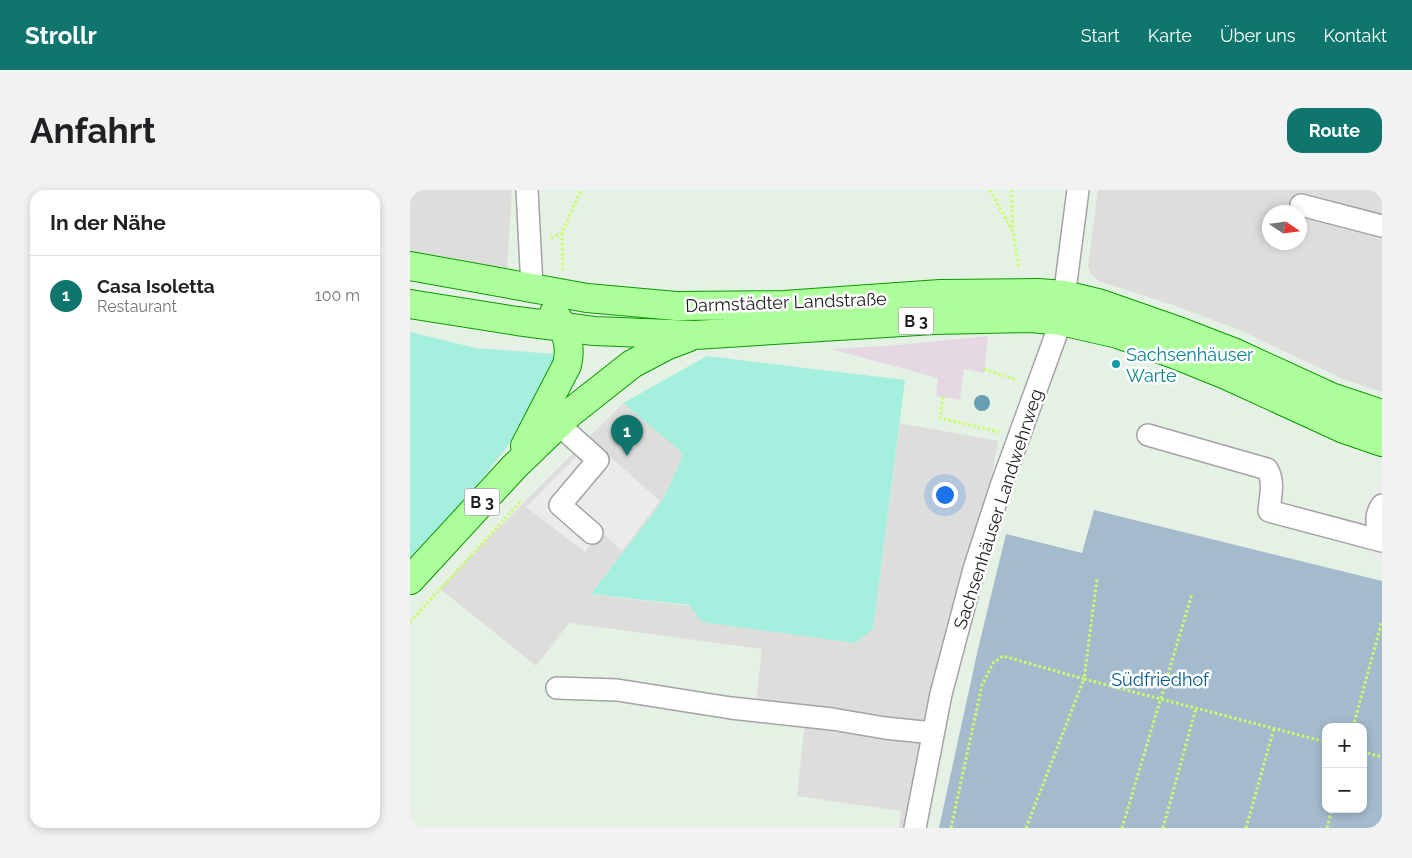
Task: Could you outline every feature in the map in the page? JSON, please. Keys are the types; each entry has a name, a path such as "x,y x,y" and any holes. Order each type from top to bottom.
{"main road":[{"name":"Darmstädter Landstraße","path":"410,266 587,298 676,306 784,304 940,294 1038,292 1065,295 1098,303 1181,332 1233,352 1331,397 1382,414"},
{"name":"B 3","path":"410,288 426,283 467,277"},
{"name":"B 3","path":"410,580 514,467 567,365 570,354 569,344 563,327 532,287"},
{"name":"Darmstädter Landstraße","path":"410,304 594,331 695,335 934,320 1031,318 1061,321 1118,334 1174,354 1226,374 1344,429 1382,442"},
{"name":"Darmstädter Landstraße","path":"514,467 570,413 632,364 666,346 695,335"}],"street":[{"path":"527,190 532,287"},
{"name":"Sachsenhäuser Landwehrweg","path":"915,828 941,694 974,569 1019,436 1061,321 1078,190"},
{"path":"1307,207 1382,226"},
{"path":"558,424 598,460 560,505 592,533"},
{"path":"1148,435 1267,469 1271,475 1272,485 1269,511 1382,540"},
{"path":"1382,505 1378,510 1376,522 1382,540"},
{"path":"557,688 616,690 731,708 934,733"}],"path":[{"path":"560,293 563,268 562,233 582,190"},
{"path":"990,190 1013,232"},
{"path":"1012,190 1013,232 1020,277"},
{"path":"530,248 562,233"},
{"path":"984,369 1037,386"},
{"path":"943,398 940,418 1019,436"},
{"path":"410,622 522,500"},
{"path":"1026,828 1084,679 1097,579"},
{"path":"1122,828 1192,594"},
{"path":"1354,723 1382,620"},
{"path":"1376,641 1382,642"},
{"path":"951,828 982,685 993,663 1003,656 1322,741"},
{"path":"1164,828 1196,708"},
{"path":"1246,828 1274,728"},
{"path":"1367,753 1382,757"},
{"path":"1327,828 1331,813"}],"shaded area":[{"path":"410,190 512,190 507,269 410,254"},
{"path":"1098,190 1382,190 1382,392 1343,379 1239,330 1176,306 1099,281 1091,274 1088,266"},
{"path":"410,332 476,348 556,354 558,373 507,447 410,566"},
{"path":"988,336 984,373 964,369 960,400 936,396 938,378 831,349 898,345"},
{"path":"707,356 905,380 873,629 855,643 702,622 689,605 591,594 661,503 679,466 683,453 623,403"},
{"path":"623,403 684,453 661,503 591,594 873,629 900,423 998,441 984,520 998,524 951,695 925,828 899,828 901,811 797,796 806,712 756,703 762,649 569,623 536,666 439,588"},
{"path":"592,441 660,501 622,551 600,531 585,552 526,507"},
{"path":"1382,484 1382,559 1378,558 1368,549 1362,526 1368,502"}],"green space":[{"name":"Südfriedhof","path":"1094,510 1382,581 1382,828 939,828 978,649 1006,534 1082,553"}],"place":[{"name":"Sachsenhäuser Warte","path":"1116,364"},
{"name":"Casa Isoletta","path":"627,456"}]}
